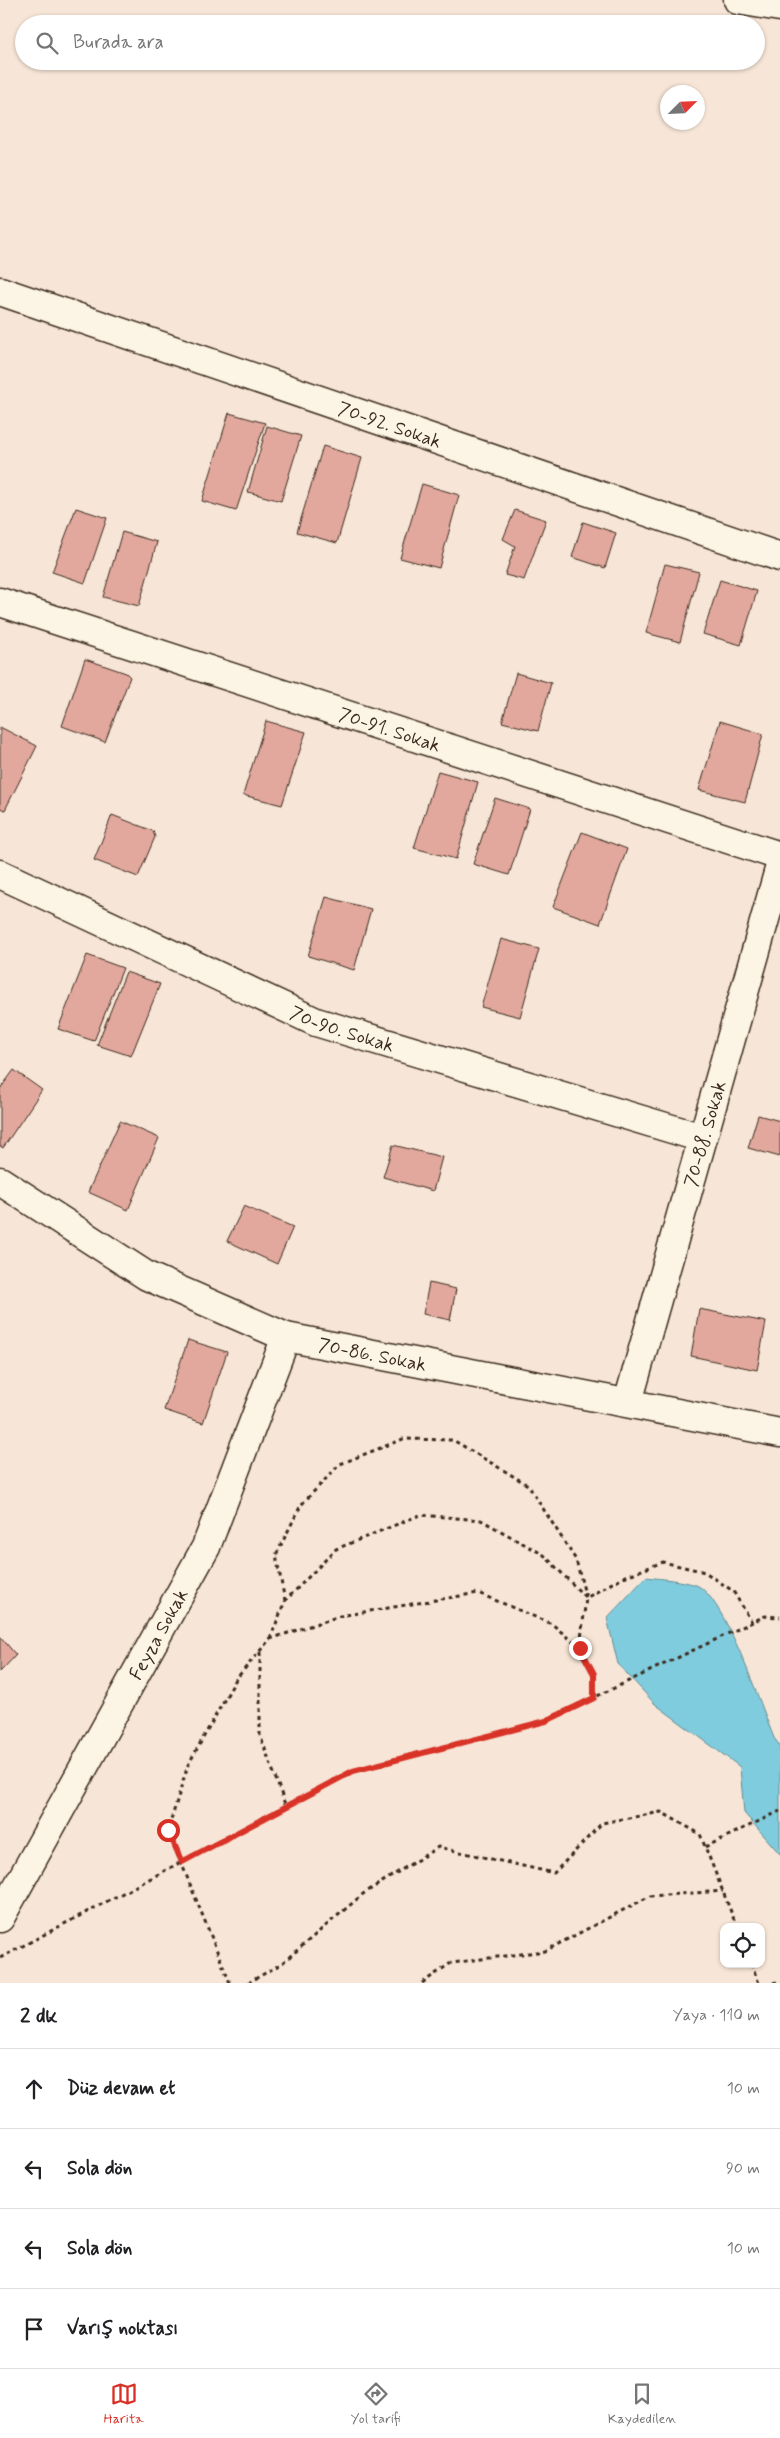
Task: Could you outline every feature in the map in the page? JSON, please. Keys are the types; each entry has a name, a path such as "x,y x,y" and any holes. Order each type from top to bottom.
{"street":[{"path":"738,0 780,7"},
{"name":"70-92. Sokak","path":"0,291 780,557"},
{"name":"70-91. Sokak","path":"0,602 780,856"},
{"name":"70-88. Sokak","path":"628,1402 780,866"},
{"name":"70-90. Sokak","path":"0,874 316,1022 702,1138"},
{"name":"70-86. Sokak","path":"0,1181 148,1276 286,1337 780,1433"},
{"name":"Feyza Sokak","path":"0,1918 206,1547 286,1337"}],"path":[{"path":"285,1600 276,1555 300,1505 340,1464 404,1439 453,1440 528,1485 576,1560 586,1598 580,1648"},
{"path":"230,1983 168,1830 188,1765 236,1679 270,1639 285,1600 336,1549 420,1515 481,1520 544,1555 586,1598"},
{"path":"586,1598 621,1578 663,1562 705,1572 733,1591 752,1622"},
{"path":"270,1639 340,1616 478,1592 552,1624 580,1648 594,1674 594,1698"},
{"path":"0,1958 353,1771 546,1721 765,1616 780,1617"},
{"path":"260,1651 260,1735 286,1807"},
{"path":"705,1847 780,1811"},
{"path":"248,1983 281,1964 363,1894 438,1846 554,1873 602,1823 661,1812 700,1834 735,1923"},
{"path":"422,1983 451,1963 545,1951 650,1896 723,1891"},
{"path":"753,1968 759,1983"},
{"path":"772,1983 780,1981"}],"water":[{"path":"646,1577 696,1585 707,1593 730,1630 774,1738 780,1746 780,1854 744,1813 740,1767 655,1704 618,1664 607,1618"}],"building":[{"path":"229,413 265,423 236,511 202,501"},
{"path":"267,426 301,436 281,501 248,492"},
{"path":"323,446 362,458 337,543 297,532"},
{"path":"422,484 459,495 439,568 400,558"},
{"path":"76,508 107,518 85,583 52,572"},
{"path":"515,510 546,520 524,580 505,575 515,546 503,539"},
{"path":"583,522 616,533 605,568 572,557"},
{"path":"122,532 157,542 139,606 103,597"},
{"path":"665,564 699,572 680,642 646,633"},
{"path":"720,580 757,591 741,645 703,634"},
{"path":"85,659 126,673 130,677 105,742 62,726"},
{"path":"516,673 551,683 538,731 502,722"},
{"path":"266,721 306,732 282,805 243,795"},
{"path":"720,721 763,734 745,802 699,790"},
{"path":"0,727 37,746 5,810 0,808"},
{"path":"438,771 478,782 456,859 414,848"},
{"path":"495,798 530,809 509,875 473,864"},
{"path":"112,815 153,831 155,837 138,877 94,860"},
{"path":"582,832 627,849 600,924 553,907"},
{"path":"326,897 371,909 354,970 308,956"},
{"path":"501,939 539,949 520,1017 481,1007"},
{"path":"87,955 123,968 94,1041 58,1029"},
{"path":"126,972 160,984 131,1056 97,1045"},
{"path":"14,1070 42,1090 3,1148 0,1146 0,1089"},
{"path":"758,1115 780,1121 780,1157 748,1148"},
{"path":"120,1121 159,1138 128,1210 88,1192"},
{"path":"393,1145 442,1157 433,1191 383,1177"},
{"path":"244,1206 293,1227 277,1264 227,1241"},
{"path":"429,1283 456,1289 450,1320 423,1314"},
{"path":"699,1309 766,1322 757,1370 691,1356"},
{"path":"188,1340 227,1352 203,1423 164,1410"},
{"path":"0,1636 16,1655 0,1672"}],"route":[{"path":"168,1830 182,1862 353,1771 546,1721 594,1698 594,1674 580,1648"}]}
